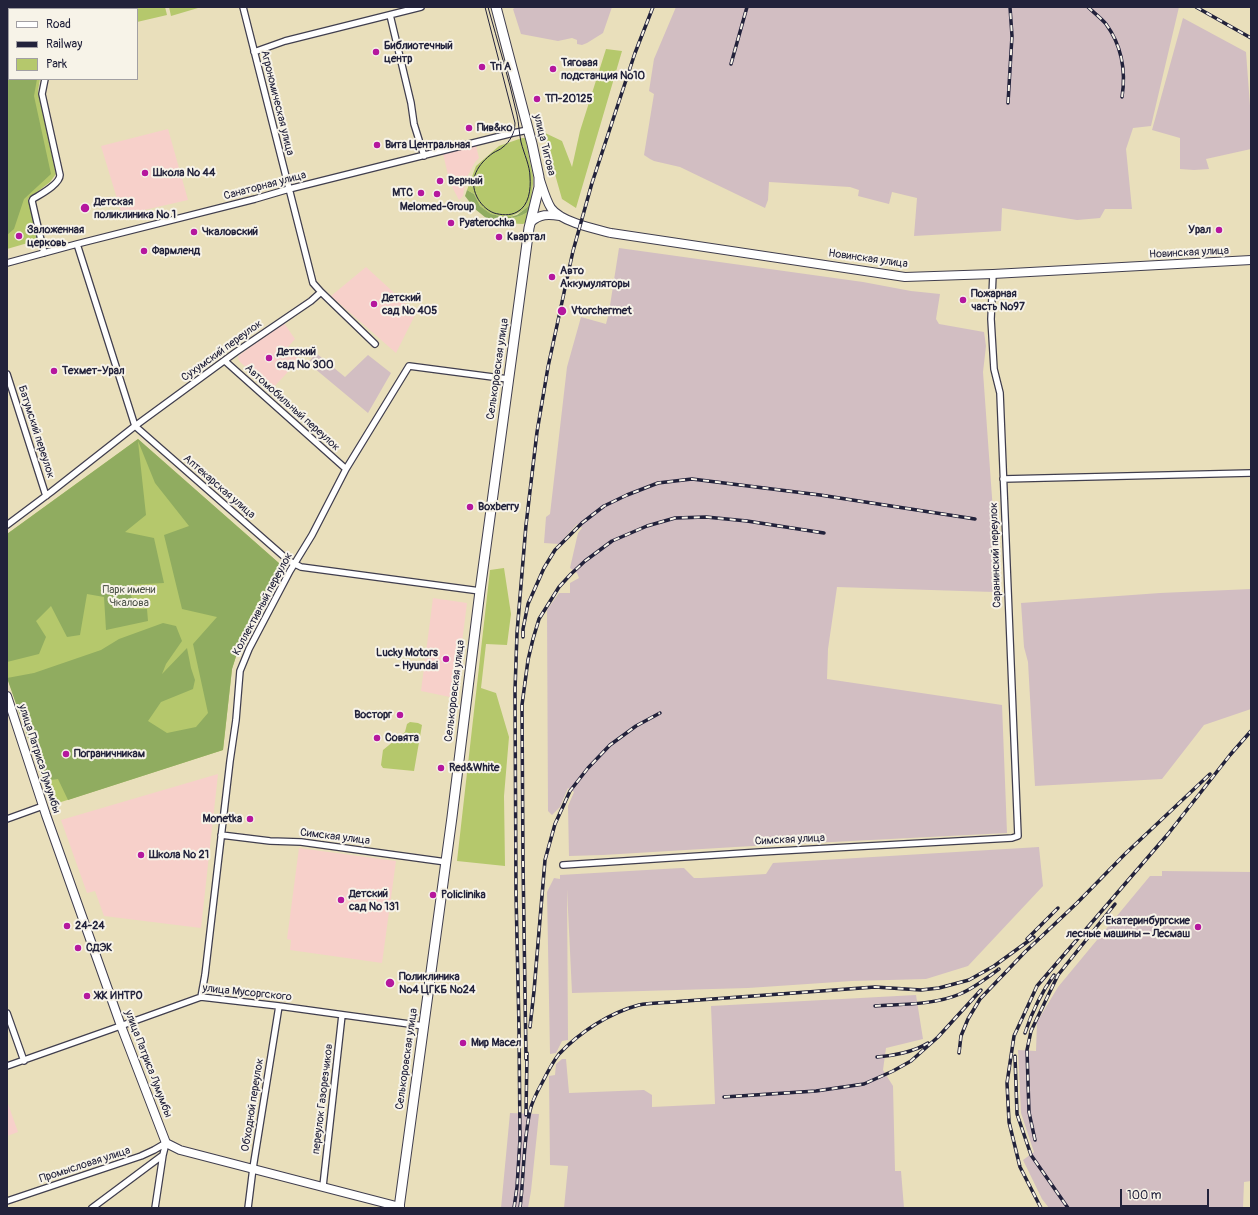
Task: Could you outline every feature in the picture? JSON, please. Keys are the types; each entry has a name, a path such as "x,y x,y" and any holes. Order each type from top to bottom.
{"main road":[{"name":"улица Титова","path":"496,7 545,196"},
{"name":"Селькоровская улица","path":"400,1207 508,379 531,222 539,187 539,177"},
{"name":"Новинская улица","path":"545,196 552,209 560,216 580,225 611,234 905,276 993,274 1251,260"},
{"path":"531,222 544,214 560,216"},
{"name":"улица Патриса Лумумбы","path":"7,696 43,806 121,1026 166,1143"},
{"path":"166,1143 180,1150 400,1207"}],"street":[{"name":"Агрономическая улица","path":"242,7 313,283 375,344"},
{"path":"254,52 285,42 421,7"},
{"path":"390,15 411,103 414,124 424,156"},
{"path":"44,253 32,201 57,183 60,179 42,94 45,80"},
{"name":"Санаторная улица","path":"7,263 290,189 528,130"},
{"path":"77,244 135,426"},
{"name":"Саранинский переулок","path":"993,274 991,319 994,369 1000,393 1018,836"},
{"name":"Сухумский переулок","path":"7,525 135,426 321,292"},
{"name":"Автомобильный переулок","path":"225,361 346,469"},
{"name":"Коллективный переулок","path":"201,997 205,975 236,720 240,671 249,649 290,571 312,535 346,469 409,366 508,379"},
{"name":"Батумский переулок","path":"7,374 46,496"},
{"name":"Аптекарская улица","path":"135,426 289,560 301,567 480,591"},
{"path":"1004,479 1251,473"},
{"path":"7,819 43,806"},
{"name":"Симская улица","path":"221,835 270,841 301,842 446,862"},
{"name":"Симская улица","path":"563,865 1012,838 1018,836"},
{"name":"улица Мусоргского","path":"7,1066 201,997 424,1026"},
{"name":"Обходной переулок","path":"248,1208 279,1006"},
{"path":"7,1013 24,1061"},
{"name":"переулок Газорезчиков","path":"323,1186 342,1015"},
{"path":"155,1208 166,1143"},
{"name":"Промысловая улица","path":"7,1201 141,1156 166,1143"},
{"path":"92,1208 163,1155"}],"shaded area":[{"path":"516,7 612,7 603,33 582,45 577,44 577,40 572,38 558,41 521,34 513,9"},
{"path":"676,7 1179,7 1151,126 1133,128 1126,149 1132,209 1105,209 1100,218 1077,220 1002,208 1001,231 914,236 917,198 892,192 889,204 858,196 859,190 850,187 769,182 768,200 765,208 680,167 654,161 644,155 654,94 649,91 654,59"},
{"path":"1183,18 1246,52 1251,119 1251,149 1206,159 1209,169 1180,169 1180,138 1152,130"},
{"name":"Школа № 44","path":"168,129 188,200 122,215 101,146"},
{"path":"476,146 479,158 475,162 466,179 463,196 459,200 450,183 443,154"},
{"path":"619,248 940,294 936,319 939,324 984,332 986,346 983,372 994,525 994,592 837,587 828,649 827,679 1002,705 1007,833 569,856 568,806 574,792 568,788 560,807 552,815 548,811 547,610 559,593 570,593 570,583 579,578 577,573 570,568 578,533 582,528 577,524 559,544 544,543 546,517 550,514 567,367 581,317 606,324"},
{"name":"Детский сад № 405","path":"366,267 416,313 396,353 331,296"},
{"name":"Детский сад № 300","path":"284,323 295,339 288,347 300,359 271,390 239,361 238,356"},
{"path":"316,353 345,377 368,355 391,373 368,413 308,363"},
{"path":"1251,589 1251,709 1204,725 1162,779 1035,786 1028,662 1024,647 1021,603 1160,593"},
{"path":"433,598 467,603 455,698 421,691"},
{"name":"Школа № 21","path":"218,774 201,928 104,916 95,891 87,893 61,820"},
{"path":"1039,847 1043,886 968,966 926,979 852,981 748,988 572,993 567,889 568,1040 562,1041 556,1053 550,1054 547,892 554,878 560,879 560,875 684,868 694,878 701,878 766,874 773,863"},
{"name":"Детский сад № 131","path":"299,848 396,861 382,963 290,950 291,940 287,939"},
{"path":"1162,871 1251,872 1251,1181 1244,1182 1243,1208 1049,1208 1042,1199 1023,1160 1034,1152 1021,1113 1018,1050 1036,1051 1037,1022 1058,987 1150,876 1162,876"},
{"path":"916,995 923,1039 886,1048 883,1070 893,1086 895,1171 901,1171 904,1208 564,1208 568,1166 550,1165 549,1076 555,1075 556,1064 562,1059 566,1059 569,1093 644,1090 652,1095 652,1107 715,1104 711,1006"},
{"path":"7,1101 18,1132 7,1136"},
{"path":"510,1113 539,1114 528,1208 501,1208"}],"green space":[{"path":"7,7 60,7 8,8 8,80 40,80 38,91 56,174 50,182 28,199 38,240 7,249"},
{"path":"7,7 27,7 8,8 8,80 37,80 34,96 51,174 24,199 14,229 7,235"},
{"path":"125,7 165,7 167,15 138,22 138,8"},
{"path":"169,7 198,7 198,8 171,16"},
{"path":"606,49 622,51 576,208 562,199 543,132 562,141 572,167 580,131"},
{"path":"525,138 533,176 530,205 510,217 491,214 480,206 474,194 467,190 476,166 499,146"},
{"path":"467,190 474,194 480,206 491,214 510,217 517,215 530,205 529,211 520,216 491,222 475,209 465,196"},
{"path":"529,211 525,223 523,224 491,222 520,216"},
{"name":"Парк имени Чкалова","path":"138,439 280,564 239,647 232,669 223,750 58,803 51,797 43,781 7,677 7,534"},
{"name":"Парк имени Чкалова","path":"138,439 280,564 239,647 232,669 223,750 68,800 58,779 43,781 7,678 34,673 101,650 119,639 163,623 176,626 182,641 166,664 162,674 187,648 195,680 193,689 161,702 148,721 167,733 196,727 208,713 193,644 217,617 182,609 164,535 189,526 155,483 138,441 146,515 125,532 154,538 164,583 129,585 134,609 147,609 148,621 106,630 104,597 87,594 80,635 67,637 51,606 36,621 46,637 39,654 7,662 7,534"},
{"path":"504,568 511,614 507,645 486,644 481,688 496,693 509,737 504,796 505,866 457,861 490,570"},
{"path":"410,722 422,725 414,771 383,768 381,765 383,750 405,732 407,724"}],"tram line":[{"path":"485,7 515,126 510,140 502,148 488,157 479,167 474,178 474,190 482,204 491,212 508,215 521,209 527,201 530,187 530,173 521,142 518,118 488,7"}],"railway":[{"path":"514,1208 520,1139 516,894 515,690 517,633 526,525 537,432 548,367 573,251 592,183 635,53 653,7"},
{"path":"731,64 747,7"},
{"path":"1008,103 1012,36 1010,7"},
{"path":"1088,7 1106,24 1116,41 1122,59 1123,68 1122,97"},
{"path":"1196,7 1251,38"},
{"path":"523,637 528,604 544,568 555,550 582,523 604,506 658,483 692,479 820,495 975,519"},
{"path":"526,1059 522,705 528,660 539,619 559,587 585,561 612,541 647,526 675,518 706,517 747,521 824,533"},
{"path":"530,1027 545,860 555,824 570,791 588,768 610,745 636,726 660,713"},
{"path":"1041,1208 1020,1167 1009,1122 1007,1083 1014,1036 1037,986 1168,834 1230,755 1251,731"},
{"path":"959,1053 961,1036 968,1019 980,999 1025,952 1077,903 1125,854 1210,774"},
{"path":"1035,1140 1029,1112 1027,1050 1031,1031 1058,975 1115,904"},
{"path":"1027,939 1058,908"},
{"path":"520,1208 526,1135 530,1111 535,1097 559,1054 576,1038 606,1018 628,1008 651,1003 875,987 921,990 939,988 969,980 994,966 1034,937"},
{"path":"875,1006 929,1002 950,998 970,989 999,969"},
{"path":"1025,1033 1037,1003 1054,975"},
{"path":"724,1097 816,1091 864,1084 911,1061 938,1037 981,990"},
{"path":"877,1057 903,1053 928,1043"},
{"path":"526,1115 527,1053"},
{"path":"1015,1056 1017,1114 1031,1155 1068,1208"}],"place":[{"name":"Библиотечный центр","path":"376,52"},
{"name":"Tri A","path":"482,67"},
{"name":"Тяговая подстанция №10","path":"553,69"},
{"name":"ТП-20125","path":"537,99"},
{"name":"Пив&ко","path":"469,128"},
{"name":"Вита Центральная","path":"377,145"},
{"name":"Школа № 44","path":"145,173"},
{"name":"Верный","path":"440,181"},
{"name":"МТС","path":"421,193"},
{"name":"Melomed-Group","path":"437,194"},
{"name":"Детская поликлиника № 1","path":"85,208"},
{"name":"Pyaterochka","path":"451,223"},
{"name":"Урал","path":"1219,230"},
{"name":"Чкаловский","path":"194,232"},
{"name":"Заложенная церковь","path":"19,236"},
{"name":"Квартал","path":"499,237"},
{"name":"Фармленд","path":"144,251"},
{"name":"Авто Аккумуляторы","path":"552,277"},
{"name":"Пожарная часть №97","path":"963,300"},
{"name":"Детский сад № 405","path":"374,304"},
{"name":"Vtorchermet","path":"562,311"},
{"name":"Детский сад № 300","path":"269,358"},
{"name":"Техмет-Урал","path":"54,371"},
{"name":"Boxberry","path":"470,507"},
{"name":"Lucky Motors - Hyundai","path":"446,659"},
{"name":"Восторг","path":"400,715"},
{"name":"Совята","path":"377,738"},
{"name":"Пограничникам","path":"66,754"},
{"name":"Red&White","path":"441,768"},
{"name":"Monetka","path":"250,819"},
{"name":"Школа № 21","path":"141,855"},
{"name":"Policlinika","path":"433,895"},
{"name":"Детский сад № 131","path":"341,900"},
{"name":"24-24","path":"67,926"},
{"name":"Екатеринбургские лесные машины – Лесмаш","path":"1198,927"},
{"name":"СДЭК","path":"78,948"},
{"name":"Поликлиника №4 ЦГКБ №24","path":"390,983"},
{"name":"ЖК ИНТРО","path":"87,996"},
{"name":"Мир Масел","path":"463,1043"}]}
